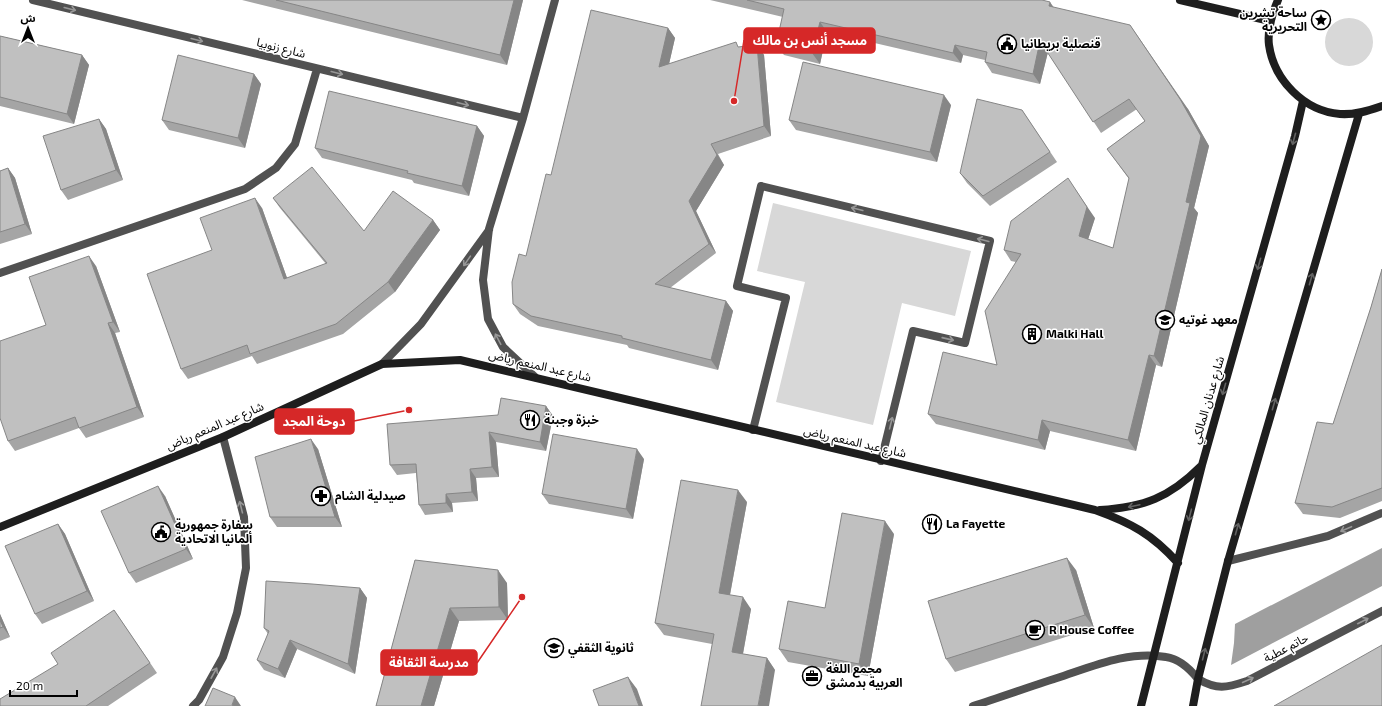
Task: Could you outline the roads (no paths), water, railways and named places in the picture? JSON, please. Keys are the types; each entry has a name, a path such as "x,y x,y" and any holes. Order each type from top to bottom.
{"main road":[{"path":"1180,0 1270,21"},
{"path":"1278,0 1270,21 1269,44 1275,66 1286,86 1303,101 1321,110 1340,114 1359,114 1382,106"},
{"name":"شارع عدنان المالكي","path":"1141,706 1155,656 1202,465 1295,136 1303,101"},
{"path":"1193,706 1198,679 1228,561 1359,114"},
{"name":"شارع عبد المنعم رياض","path":"0,527 223,437 382,364 460,360 881,461 1095,510 1138,528 1166,549 1178,563"},
{"name":"شارع عبد المنعم رياض","path":"1095,510 1141,505 1158,498 1174,490 1202,465"}],"street":[{"name":"شارع زنوبيا","path":"32,0 523,118"},
{"path":"535,377 503,347 488,319 483,280 489,229 523,118 555,0"},
{"path":"0,273 245,189 276,168 295,144 318,69"},
{"path":"754,430 786,298 737,286 761,186 990,241 965,343 913,331 881,461"},
{"path":"382,364 421,324 489,229"},
{"path":"194,706 199,700 223,657 238,613 246,568 244,516 223,437"},
{"path":"1228,561 1328,536 1382,513"},
{"name":"حاتم عطية","path":"1198,679 1209,685 1221,687 1234,686 1247,682 1382,612"},
{"path":"973,706 1095,665 1124,658 1155,656 1168,657 1179,661 1190,669 1198,679"}],"place":[{"name":"ساحة تشرين التحريرية","path":"1321,20"},
{"name":"قنصلية بريطانيا","path":"1007,44"},
{"name":"مسجد أنس بن مالك","path":"734,101"},
{"name":"معهد غوتيه","path":"1165,320"},
{"name":"Malki Hall","path":"1032,334"},
{"name":"دوحة المجد","path":"409,410"},
{"name":"خبزة وجبنة","path":"530,420"},
{"name":"صيدلية الشام","path":"321,496"},
{"name":"La Fayette","path":"932,524"},
{"name":"سفارة جمهورية ألمانيا الاتحادية","path":"161,532"},
{"name":"مدرسة الثقافة","path":"522,597"},
{"name":"R House Coffee","path":"1035,630"},
{"name":"ثانوية الثقفي","path":"554,648"},
{"name":"مجمع اللغة العربية بدمشق","path":"812,676"}]}
